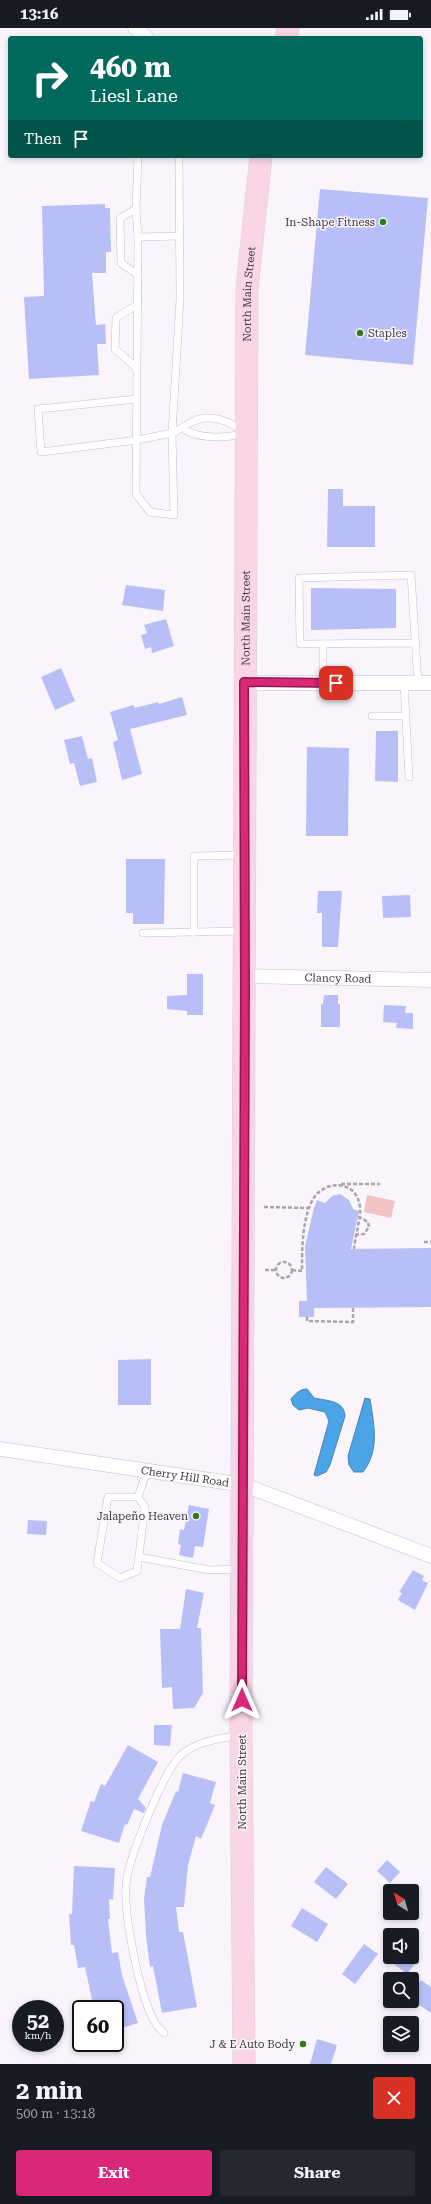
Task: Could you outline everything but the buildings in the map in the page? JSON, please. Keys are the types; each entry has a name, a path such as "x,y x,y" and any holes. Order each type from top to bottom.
{"main road":[{"name":"North Main Street","path":"244,2064 241,1735 244,1485 244,682 247,288 261,158"}],"street":[{"path":"135,28 145,36"},
{"path":"244,682 425,683"},
{"name":"Clancy Road","path":"245,976 431,980"},
{"name":"Cherry Hill Road","path":"0,1449 244,1485 431,1556"}],"lane":[{"path":"138,158 136,209 138,237 136,494 150,512 174,515 172,433 180,299 179,158"},
{"path":"136,209 120,218 121,263 138,275"},
{"path":"138,237 180,236"},
{"path":"137,368 115,350 116,318 138,304"},
{"path":"137,399 38,409 41,452 137,440 172,433 184,429 195,420 214,419 229,422 246,434"},
{"path":"184,429 194,435 232,436 246,434"},
{"path":"416,643 300,644 299,578 411,575 416,643 425,683"},
{"path":"323,644 323,682"},
{"path":"404,683 409,777"},
{"path":"372,716 406,716"},
{"path":"194,932 194,856 245,855"},
{"path":"142,933 245,931"},
{"path":"138,1498 147,1470"},
{"path":"108,1497 138,1498 145,1507 137,1571 120,1578 97,1563 108,1497"},
{"path":"138,1557 210,1570 243,1568"},
{"path":"164,2033 153,2021 146,2003 128,1922 126,1885 132,1859 166,1774 181,1756 202,1742 241,1735"}],"path":[{"path":"337,1184 346,1187 355,1194 360,1207 354,1249"},
{"path":"292,1270 302,1271 302,1245 309,1208 319,1191 327,1186 337,1184 380,1184"},
{"path":"264,1207 309,1208"},
{"path":"355,1235 364,1234 369,1227 366,1220 359,1217"},
{"path":"424,1242 431,1242"},
{"path":"286,1262 290,1265 292,1270 291,1275 284,1279 277,1275 276,1270 280,1263 286,1262"},
{"path":"265,1270 276,1270"},
{"path":"307,1317 307,1321 353,1322 353,1308"}],"shaded area":[{"path":"367,1195 395,1201 391,1218 364,1212"}],"water":[{"path":"307,1389 314,1398 338,1404 342,1407 345,1416 330,1465 326,1472 317,1476 314,1475 329,1421 325,1412 308,1408 299,1410 293,1405 291,1399 300,1391"},
{"path":"365,1398 370,1399 374,1428 374,1446 372,1455 363,1472 354,1472 349,1465 348,1456"}],"place":[{"name":"In-Shape Fitness","path":"383,222"},
{"name":"Staples","path":"360,333"},
{"name":"Jalapeño Heaven","path":"196,1516"},
{"name":"J & E Auto Body","path":"303,2044"}],"route":[{"path":"242,1700 245,991 244,682 336,683"}]}
